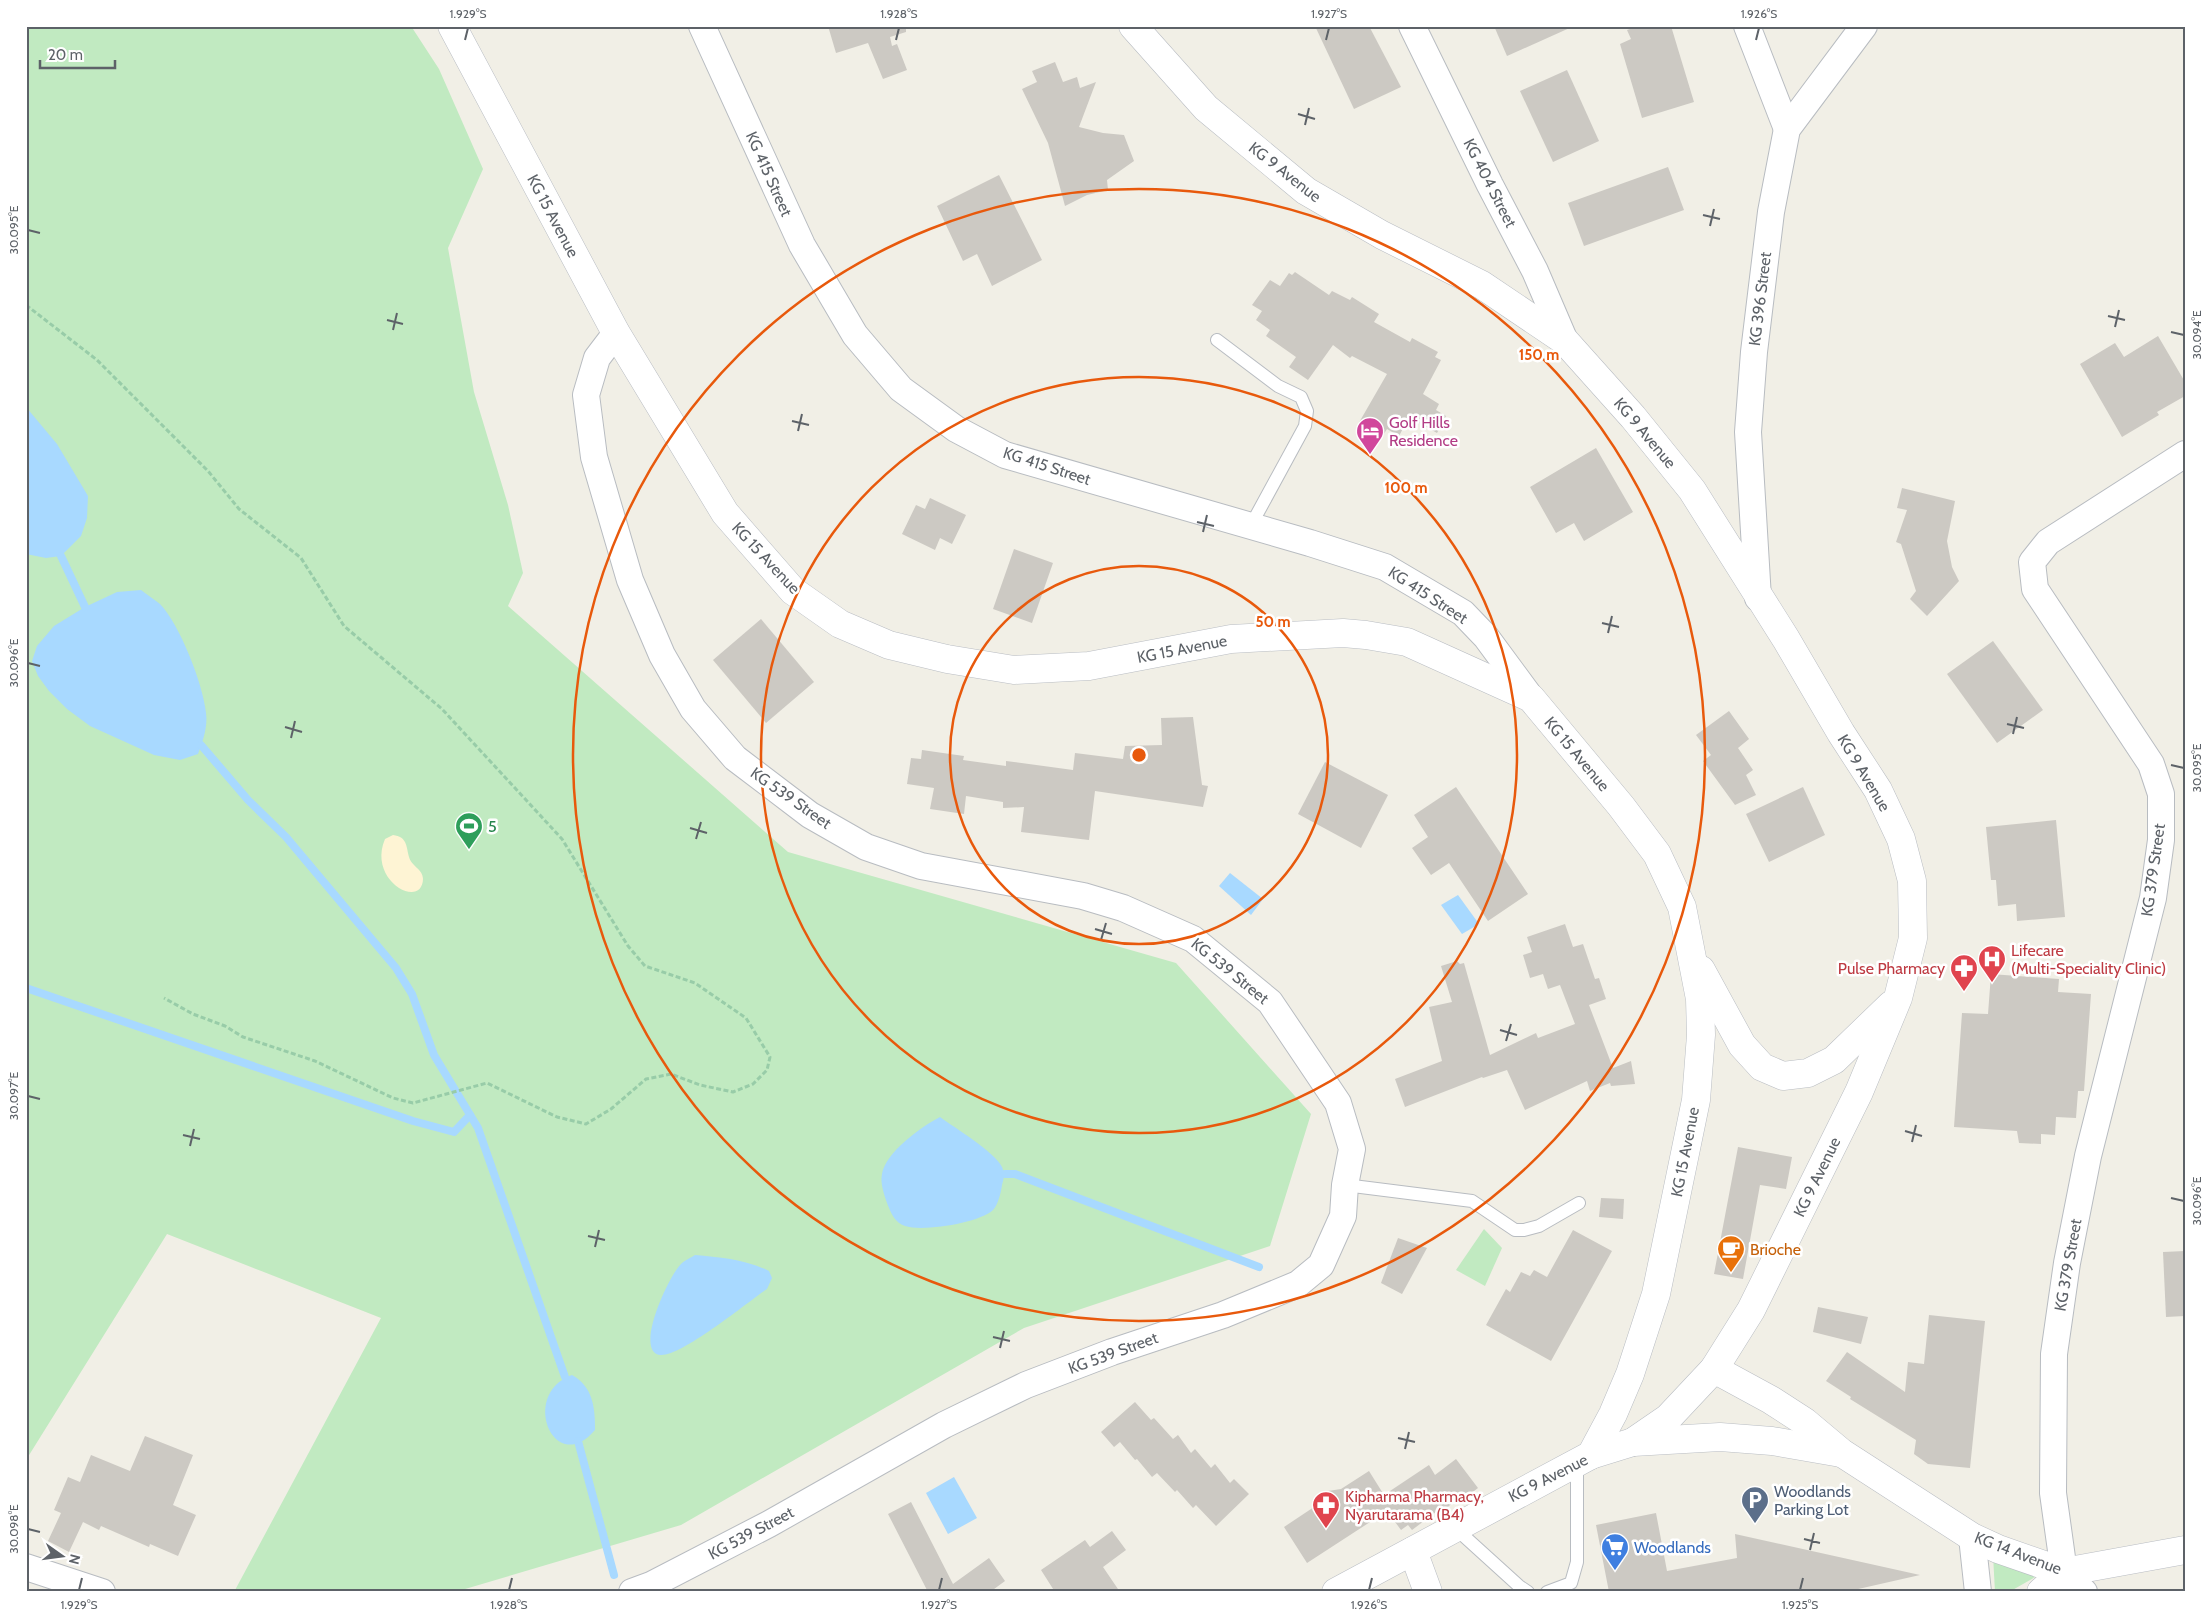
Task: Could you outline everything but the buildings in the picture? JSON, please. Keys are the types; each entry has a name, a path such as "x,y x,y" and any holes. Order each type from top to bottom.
{"main road":[{"name":"KG 15 Avenue","path":"452,26 616,333 725,513 793,591 840,624 889,645 947,659 1014,670 1089,666 1231,639 1343,633 1407,642 1530,698 1621,806 1657,854 1682,907 1700,999 1701,1034 1696,1100 1656,1294 1630,1374 1613,1414 1584,1459"},
{"name":"KG 9 Avenue","path":"1134,26 1206,108 1306,192 1382,235 1482,285 1565,340 1633,417 1692,490 1758,598 1786,639 1840,733 1878,790 1901,839 1912,881 1913,938 1898,998 1859,1092 1755,1301 1714,1370 1668,1418 1633,1442 1584,1459 1454,1527 1336,1592"},
{"path":"1692,953 1742,1045 1762,1067 1783,1076 1808,1073 1834,1060 1898,998"},
{"name":"KG 14 Avenue","path":"1714,1370 1747,1386 1805,1422 1842,1453 1972,1537 1998,1549 2064,1572 2185,1550"},
{"name":"KG 14 Avenue","path":"1633,1442 1720,1437 1772,1441 1842,1453"},
{"path":"1412,1550 1428,1592"},
{"path":"2041,1592 2064,1572"}],"street":[{"name":"KG 415 Street","path":"702,26 802,245 855,335 901,389 956,429 1006,455 1310,543 1386,567 1462,613 1486,636 1530,698"},
{"name":"KG 404 Street","path":"1412,26 1490,186 1535,271 1565,340"},
{"path":"1748,26 1787,129"},
{"name":"KG 396 Street","path":"1758,598 1748,432 1754,352 1771,212 1787,129 1864,26"},
{"name":"KG 539 Street","path":"616,333 597,358 586,395 594,457 630,580 662,655 693,709 735,758 810,815 866,847 921,866 1083,896 1124,908 1193,939 1270,1002 1338,1103 1352,1149 1345,1185 1343,1216 1321,1266 1298,1284 1223,1315 1112,1352 1026,1385 944,1425 770,1524 651,1585 632,1592"},
{"name":"KG 379 Street","path":"2064,1572 2053,1493 2054,1354 2067,1263 2088,1156 2152,898 2161,840 2160,794 2151,764 2035,589 2032,562 2048,542 2185,454"},
{"path":"1972,1537 1978,1592"},
{"path":"26,1567 102,1592"},
{"path":"2064,1572 2084,1592"}],"lane":[{"path":"1217,340 1278,386 1300,397 1307,411 1305,426 1250,527"},
{"path":"1345,1185 1472,1201 1515,1230 1539,1226 1579,1202"},
{"path":"1547,1592 1571,1583 1575,1575 1584,1459"},
{"path":"1454,1527 1528,1592"}],"path":[{"path":"26,305 97,360 208,471 240,509 301,558 344,626 442,709 562,839 628,946 645,966 695,983 746,1018 770,1056 766,1070 753,1084 733,1092 700,1085 671,1074 646,1079 611,1109 586,1124 556,1117 486,1083 413,1103 393,1098 315,1061 243,1037 225,1026 164,998"}],"green space":[{"path":"26,26 411,26 439,69 483,169 448,248 474,392 508,505 523,573 508,606 788,852 1176,963 1311,1114 1270,1246 1024,1328 681,1525 455,1592 234,1592 381,1318 167,1234 26,1460"},
{"path":"1484,1229 1502,1248 1485,1286 1456,1270"},
{"path":"1993,1555 2049,1569 2009,1592 1995,1592"}],"sand":[{"path":"393,835 403,840 410,860 422,876 420,888 414,892 406,891 397,886 389,878 383,867 381,854 385,839"}],"water":[{"path":"26,407 57,444 88,496 87,518 81,536 61,556 46,558 26,554"},
{"path":"141,590 160,604 183,640 204,701 206,723 198,754 180,760 154,755 90,726 67,709 49,691 38,676 32,661 37,646 54,626 85,607 117,592"},
{"path":"1230,873 1263,899 1251,915 1219,886"},
{"path":"1458,895 1479,924 1462,934 1441,905"},
{"path":"940,1117 983,1147 998,1161 1004,1174 999,1198 993,1210 976,1219 937,1227 913,1228 902,1225 896,1220 887,1203 882,1174 890,1157 905,1141"},
{"path":"695,1255 724,1258 752,1264 769,1271 772,1278 767,1289 698,1339 670,1354 660,1355 653,1350 650,1340 656,1311 677,1270 683,1262"},
{"path":"572,1375 589,1392 593,1406 595,1430 580,1442 567,1444 556,1439 548,1428 545,1413 547,1398 556,1385"},
{"path":"954,1477 977,1518 948,1534 926,1493"}],"waterway":[{"path":"61,556 85,607"},
{"path":"201,745 248,800 286,837 396,968 412,994 434,1055 478,1128 565,1377"},
{"path":"26,988 413,1121 454,1132 470,1115"},
{"path":"1005,1174 1015,1174 1259,1267"},
{"path":"578,1441 614,1575"}],"place":[{"name":"Golf Hills Residence","path":"1370,455"},
{"name":"5","path":"469,850"},
{"name":"Lifecare (Multi-Speciality Clinic)","path":"1992,983"},
{"name":"Pulse Pharmacy","path":"1964,992"},
{"name":"Brioche","path":"1731,1273"},
{"name":"Woodlands Parking Lot","path":"1755,1524"},
{"name":"Kipharma Pharmacy, Nyarutarama (B4)","path":"1326,1529"},
{"name":"Woodlands","path":"1615,1571"}]}
